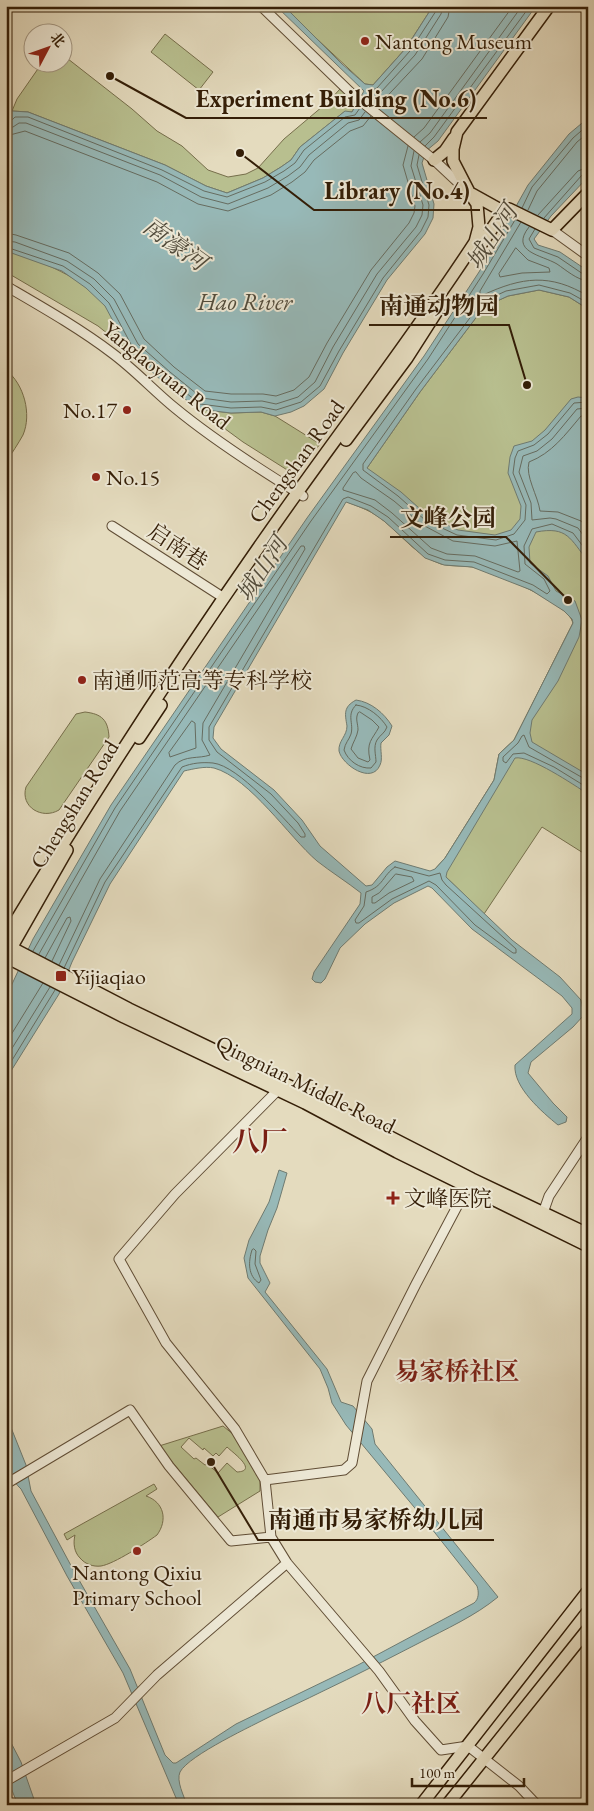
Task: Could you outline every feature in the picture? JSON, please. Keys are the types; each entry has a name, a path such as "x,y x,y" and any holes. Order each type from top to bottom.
{"main road":[{"name":"Chengshan Road","path":"7,953 116,771 300,495 475,242 479,227 477,204 453,161 453,149 457,132 549,6"},
{"path":"432,158 450,145 457,132"},
{"path":"469,192 499,209 511,210 549,228 588,192"},
{"name":"Chengshan Road","path":"6,937 82,812 224,598 300,495 407,358 479,246 500,217 511,210"},
{"name":"Qingnian Middle Road","path":"7,953 21,958 68,983 281,1087 388,1147 588,1234"},
{"name":"Qingnian Middle Road","path":"470,1182 588,1246"},
{"path":"421,1805 588,1591"},
{"path":"447,1805 588,1628"}],"street":[{"path":"261,6 351,92 432,158 469,192"},
{"path":"549,228 588,256"},
{"name":"Yanglaoyuan Road","path":"6,286 89,336 120,359 174,407 210,435 300,495"},
{"name":"启南巷","path":"112,526 224,598"},
{"path":"281,1087 175,1194 119,1259 166,1343 235,1429 265,1480 271,1537 287,1563 365,1654 415,1722 441,1750 468,1746 519,1786 537,1805"},
{"path":"543,1213 549,1196 588,1137"},
{"path":"265,1480 344,1470 352,1463 367,1381 470,1182"},
{"path":"9,1483 130,1410 169,1466 231,1540 271,1537"},
{"path":"6,1780 115,1718 157,1674 287,1563"}],"green space":[{"name":"Nantong Museum","path":"280,6 433,6 406,48 373,85 365,84"},
{"path":"165,34 213,72 199,90 151,52"},
{"path":"72,62 157,131 182,146 208,170 228,177 246,174 258,168 284,139 329,101 340,89 356,104 352,112 344,112 300,147 291,160 281,167 263,178 227,193 206,186 165,165 28,112 12,111 17,99 36,72 72,72"},
{"path":"6,251 61,271 87,288 106,307 129,351 98,326 6,272"},
{"path":"539,290 569,297 588,309 588,856 542,827 484,914 446,877 435,869 445,858 494,780 499,754 514,740 573,623 568,615 558,606 512,581 472,567 441,564 424,556 379,518 347,502 367,468 420,392 484,307 508,296"},
{"path":"6,370 18,383 22,391 27,418 23,435 6,462"},
{"path":"198,409 231,413 261,412 275,416 320,444 298,473 292,473 243,442"},
{"path":"85,712 96,714 103,719 107,726 109,737 59,810 46,813 34,810 26,800 26,787 76,714"},
{"path":"223,1426 234,1435 260,1478 260,1491 218,1517 159,1446","holes":["189,1438 203,1450 204,1448 213,1456 216,1453 219,1456 227,1447 242,1461 245,1468 243,1471 237,1472 227,1463 218,1473 207,1464 205,1465 196,1458 194,1459 181,1447"]},
{"path":"154,1484 157,1489 146,1496 157,1503 162,1512 162,1523 157,1535 130,1553 101,1566 87,1563 78,1556 74,1544 75,1535 67,1540 64,1534"}],"water":[{"name":"Hao River","path":"276,6 284,6 342,64 365,84 373,85 406,48 433,6 536,6 438,141 426,151 422,163 434,204 433,218 425,234 387,280 343,353 324,389 304,406 275,416 261,412 231,413 198,409 162,381 129,351 105,306 86,288 62,271 6,251 6,120 12,111 28,112 165,165 206,186 227,193 263,178 291,160 300,147 345,111 352,112 364,91"},
{"path":"588,118 588,177 551,216 534,239 538,245 560,252 588,271 588,309 569,297 539,290 508,296 484,307 420,392 367,468 401,492 427,515 458,530 495,535 511,530 520,519 521,506 508,473 510,457 514,446 532,441 545,430 571,399 578,397 588,398 588,561 567,536 555,531 536,532 529,547 530,563 548,576 556,591 575,601 582,620 579,637 558,681 532,720 530,733 532,742 588,775 588,794 531,761 515,758 447,872 446,877 512,940 560,977 581,1000 584,1015 573,1027 531,1062 528,1073 567,1117 566,1122 558,1125 530,1098 519,1082 515,1065 572,1014 572,1008 562,996 472,929 428,886 394,903 365,924 340,948 325,979 321,983 315,982 312,979 314,972 360,904 361,893 306,851 255,795 241,783 228,774 210,767 184,771 110,884 72,962 59,994 6,1079 6,997 33,939 111,805 307,518 424,356 479,272 528,185 569,134","holes":["346,502 368,510 384,521 425,558 444,565 472,567 531,590 564,611 572,619 573,623 514,740 499,754 494,780 445,858 435,869 430,871 395,861 387,867 372,885 366,886 320,846 302,820 274,790 221,749 213,738 214,727"]},
{"path":"356,700 367,703 377,709 392,726 389,735 381,743 380,765 376,771 371,773 364,773 351,767 339,751 340,744 347,730 347,708"},
{"path":"279,1170 287,1173 260,1256 260,1263 270,1283 265,1292 327,1369 341,1402 353,1406 372,1429 375,1444 498,1597 450,1627 208,1749 186,1765 180,1772 180,1784 187,1805 179,1805 123,1673 67,1576 21,1489 10,1473 5,1444 6,1415 26,1465 31,1491 130,1669 165,1755 173,1763 176,1763 236,1724 358,1665 474,1603 478,1595 477,1586 346,1425 332,1403 320,1369 248,1278 244,1258 249,1240 269,1202"},
{"path":"6,1733 21,1762 36,1805 18,1805 6,1776"}],"place":[{"name":"Nantong Museum","path":"365,41"},
{"name":"Experiment Building (No.6)","path":"110,76"},
{"name":"Library (No.4)","path":"240,153"},
{"name":"南通动物园","path":"527,385"},
{"name":"No.17","path":"127,410"},
{"name":"No.15","path":"96,477"},
{"name":"文峰公园","path":"568,600"},
{"name":"南通师范高等专科学校","path":"82,680"},
{"name":"Yijiaqiao","path":"61,976"},
{"name":"文峰医院","path":"393,1198"},
{"name":"南通市易家桥幼儿园","path":"211,1462"},
{"name":"Nantong Qixiu Primary School","path":"137,1551"}],"district":[{"name":"八厂","path":"260,1141"},
{"name":"易家桥社区","path":"457,1371"},
{"name":"八厂社区","path":"411,1703"}],"water label":[{"name":"城山河","path":"492,237"},
{"name":"南濠河","path":"175,244"},
{"name":"城山河","path":"262,569"}]}
